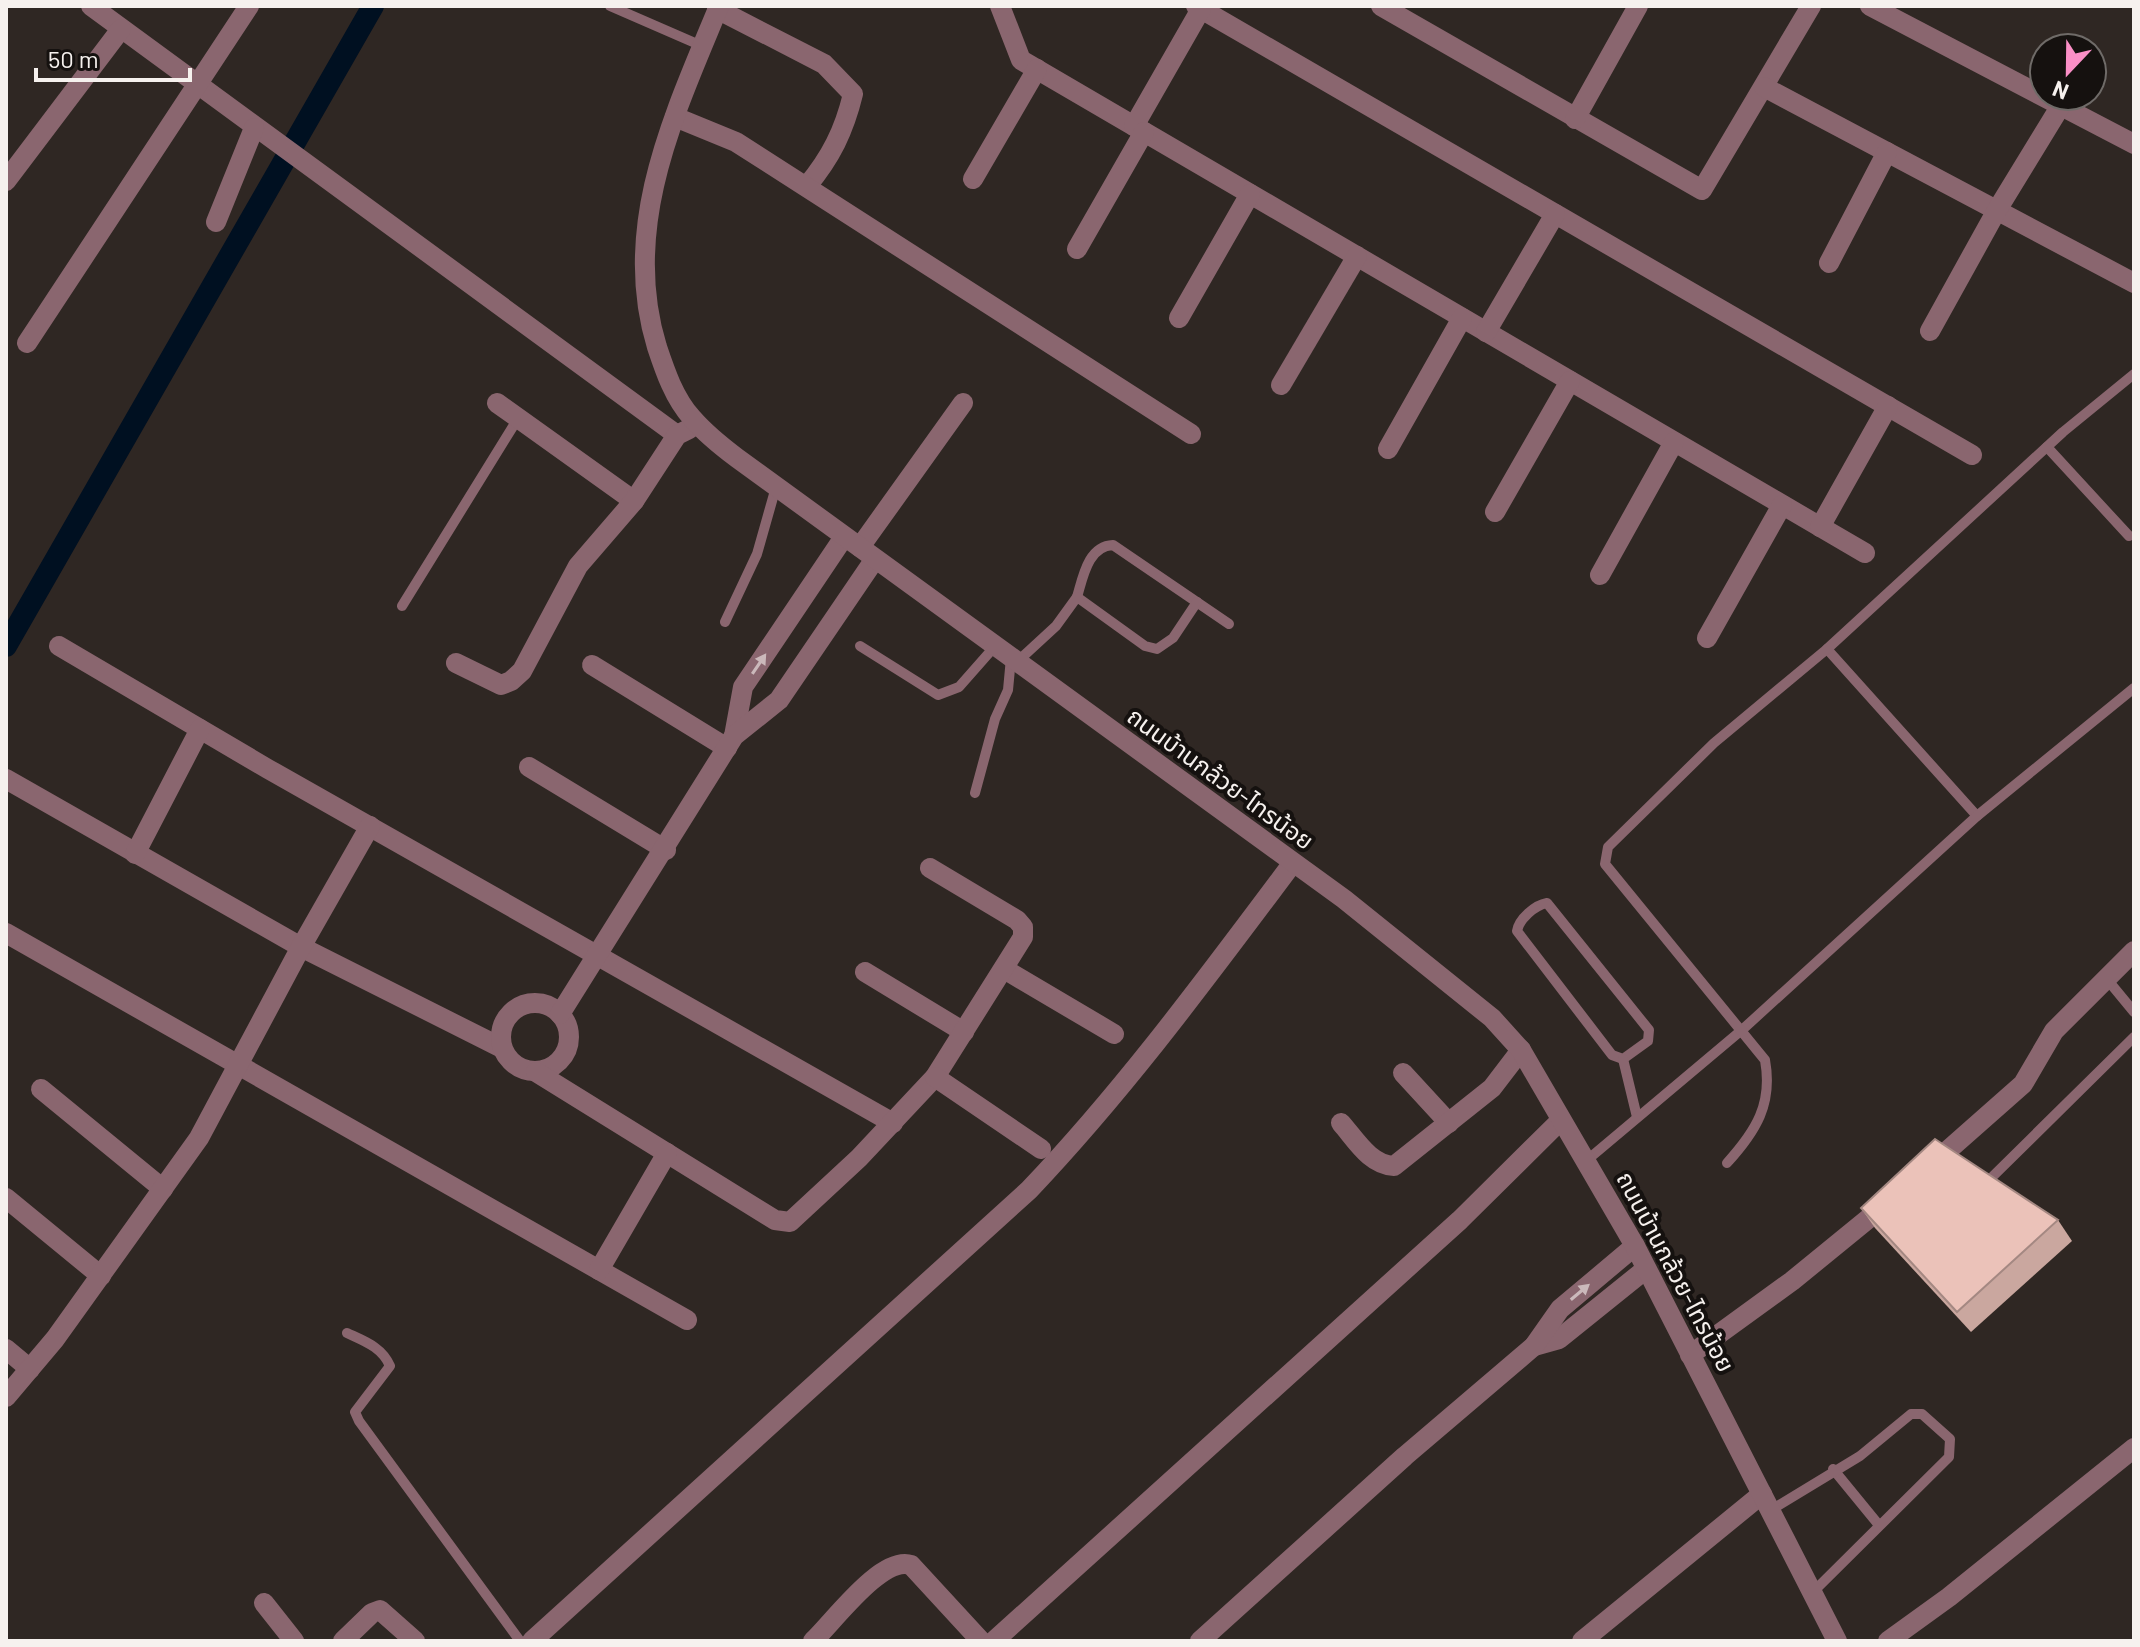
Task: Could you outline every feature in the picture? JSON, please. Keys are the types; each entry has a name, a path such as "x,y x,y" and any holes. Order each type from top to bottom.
{"street":[{"path":"27,343 249,6"},
{"path":"1000,6 1021,60 1865,553"},
{"path":"1381,6 1702,190 1811,6"},
{"path":"1575,119 1638,6"},
{"path":"1870,6 2028,90"},
{"path":"718,8 824,64 853,94 845,128 829,159 807,186"},
{"name":"ถนนบ้านกล้วย-ไทรน้อย","path":"718,8 675,117 648,204 645,290 662,364 677,396 699,425 776,487 1009,654 1462,990 1521,1050 1635,1246 1837,1641"},
{"path":"1077,249 1198,8 1972,455"},
{"path":"6,181 107,14 254,128 677,435"},
{"path":"973,179 1037,69"},
{"path":"1764,87 2134,283"},
{"path":"1930,331 1997,210 2057,112"},
{"path":"2070,112 2134,144"},
{"path":"675,117 736,142 1191,434"},
{"path":"216,222 254,128"},
{"path":"1829,263 1887,152"},
{"path":"1179,318 1250,194"},
{"path":"1486,332 1555,214"},
{"path":"1281,385 1357,256"},
{"path":"1388,449 1462,318"},
{"path":"1495,512 1570,381"},
{"path":"497,403 634,501"},
{"path":"560,1014 666,850 730,742 743,687 860,548 963,403"},
{"path":"1820,527 1888,406"},
{"path":"456,663 501,685 522,671 578,566 634,501 677,435 699,425"},
{"path":"1600,575 1674,442"},
{"path":"1707,638 1782,505"},
{"path":"730,742 779,700 860,548"},
{"path":"59,646 893,1123"},
{"path":"592,665 730,742"},
{"path":"135,854 200,729"},
{"path":"529,767 666,850"},
{"path":"6,779 301,947 502,1048"},
{"path":"6,1397 101,1276 199,1138 370,826"},
{"path":"532,1641 1029,1190 1071,1145 1146,1054 1292,864"},
{"path":"536,1072 554,1067 566,1054 570,1036 560,1014 551,1006 533,1002 516,1008 503,1021 499,1039 505,1056 519,1069 536,1072 775,1220 790,1222 893,1123 935,1077 1023,937 1022,924 930,868"},
{"path":"6,933 687,1320"},
{"path":"1690,1355 1879,1218 2023,1084 2054,1031 2134,951"},
{"path":"1004,969 1114,1034"},
{"path":"865,972 964,1032"},
{"path":"1341,1123 1372,1158 1382,1165 1394,1166 1492,1088 1521,1050"},
{"path":"1403,1073 1449,1123"},
{"path":"935,1077 1041,1149"},
{"path":"41,1089 163,1189"},
{"path":"994,1641 1460,1220 1561,1120"},
{"path":"599,1270 667,1153"},
{"path":"6,1198 101,1276"},
{"path":"1200,1641 1405,1456 1534,1346 1560,1309 1635,1246"},
{"path":"1534,1346 1559,1339 1646,1269"},
{"path":"6,1349 30,1369"},
{"path":"1888,1641 1949,1597 2134,1448"},
{"path":"1582,1641 1767,1502"},
{"path":"813,1641 875,1577 890,1565 904,1562 911,1565 981,1641"},
{"path":"264,1603 294,1641"},
{"path":"343,1641 372,1613 380,1610 415,1641"}],"lane":[{"path":"610,6 702,46"},
{"path":"1727,1163 1752,1136 1767,1099 1765,1060 1743,1029 1605,864 1605,853 1714,743 1827,649 2047,447 2134,374"},
{"path":"402,606 517,420"},
{"path":"2047,447 2129,536"},
{"path":"725,622 757,554 776,487"},
{"path":"860,646 938,695 959,687 1056,626 1077,597 1092,557 1098,549 1113,545 1229,624"},
{"path":"1077,597 1145,646 1157,649 1173,638 1197,602"},
{"path":"1827,649 1977,816"},
{"path":"975,793 995,719 1008,690 1009,654"},
{"path":"1586,1161 1743,1029 1977,816 2134,688"},
{"path":"1547,903 1552,907 1649,1030 1648,1041 1623,1059 1612,1055 1517,931 1519,924 1535,907 1547,903"},
{"path":"2106,978 2134,1012"},
{"path":"1972,1197 2134,1037"},
{"path":"1623,1059 1637,1117"},
{"path":"347,1333 370,1343 386,1355 390,1366 355,1412 359,1421 520,1641"},
{"path":"1767,1502 1860,1456 1915,1413 1922,1414 1946,1433 1952,1445 1949,1457 1878,1524 1813,1592"},
{"path":"1833,1469 1878,1524"}],"building":[{"path":"1935,1139 2058,1220 1957,1312 1861,1208"}],"waterway":[{"path":"6,646 373,6"}]}
